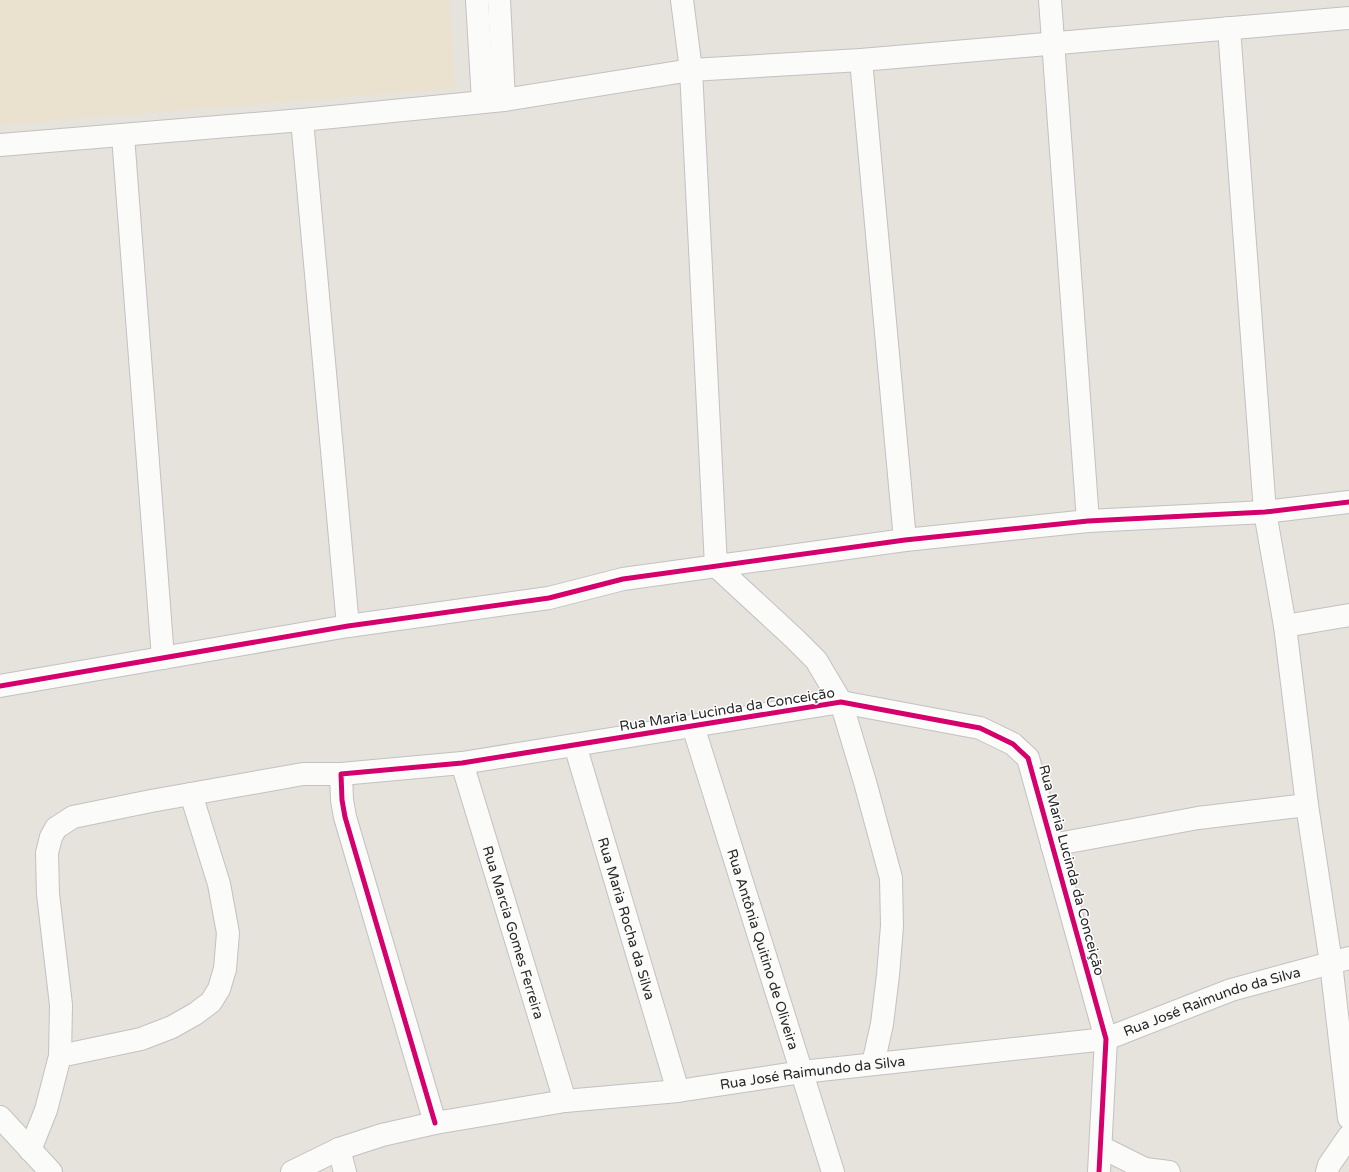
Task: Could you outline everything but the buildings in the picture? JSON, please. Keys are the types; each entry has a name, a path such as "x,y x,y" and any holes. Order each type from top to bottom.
{"street":[{"path":"478,0 493,100"},
{"path":"493,100 499,0"},
{"path":"682,0 690,70 716,566 796,639 816,660 841,702 865,782 891,878 892,926 888,975 882,1024 873,1064"},
{"path":"1050,0 1088,521"},
{"path":"0,145 302,120 493,100 690,70 860,60 1053,42 1349,18"},
{"path":"1229,28 1265,512 1285,626 1307,805 1340,961 1349,1112"},
{"path":"860,60 905,540"},
{"path":"302,120 348,626"},
{"path":"123,136 163,658"},
{"path":"0,686 348,626 549,598 622,579 905,540 1088,521 1265,512 1349,502"},
{"path":"1285,626 1349,615"},
{"name":"Rua Maria Lucinda da Conceição","path":"30,1150 46,1110 60,1056 61,1004 48,894 47,853 51,837 56,828 73,817 304,774 341,774 462,763 841,702 980,728 1013,744 1028,758 1106,1039 1100,1172"},
{"name":"Rua Antônia Quitino de Oliveira","path":"693,726 833,1172"},
{"name":"Rua Maria Rocha da Silva","path":"575,745 678,1091"},
{"name":"Rua Marcia Gomes Ferreira","path":"462,763 565,1101"},
{"path":"341,774 345,817 435,1123"},
{"path":"60,1056 142,1039 172,1027 212,1002 219,989 225,969 228,933 219,884 191,794"},
{"path":"1052,845 1198,818 1307,805"},
{"name":"Rua José Raimundo da Silva","path":"292,1172 338,1149 382,1135 435,1123 565,1101 678,1091 802,1072 1106,1039 1231,990 1340,961"},
{"path":"0,1118 51,1172"},
{"path":"1327,1172 1349,1136"},
{"path":"1101,1147 1146,1170 1169,1172"},
{"path":"338,1149 344,1172"}],"shaded area":[{"path":"0,0 449,0 455,88 0,125"}],"cycle path":[{"path":"0,686 348,626 549,598 623,579 905,540 1088,521 1265,512 1349,502"},
{"path":"435,1123 345,817 342,800 341,774 462,763 841,702 980,728 1013,744 1028,758 1106,1039 1099,1172"}]}
